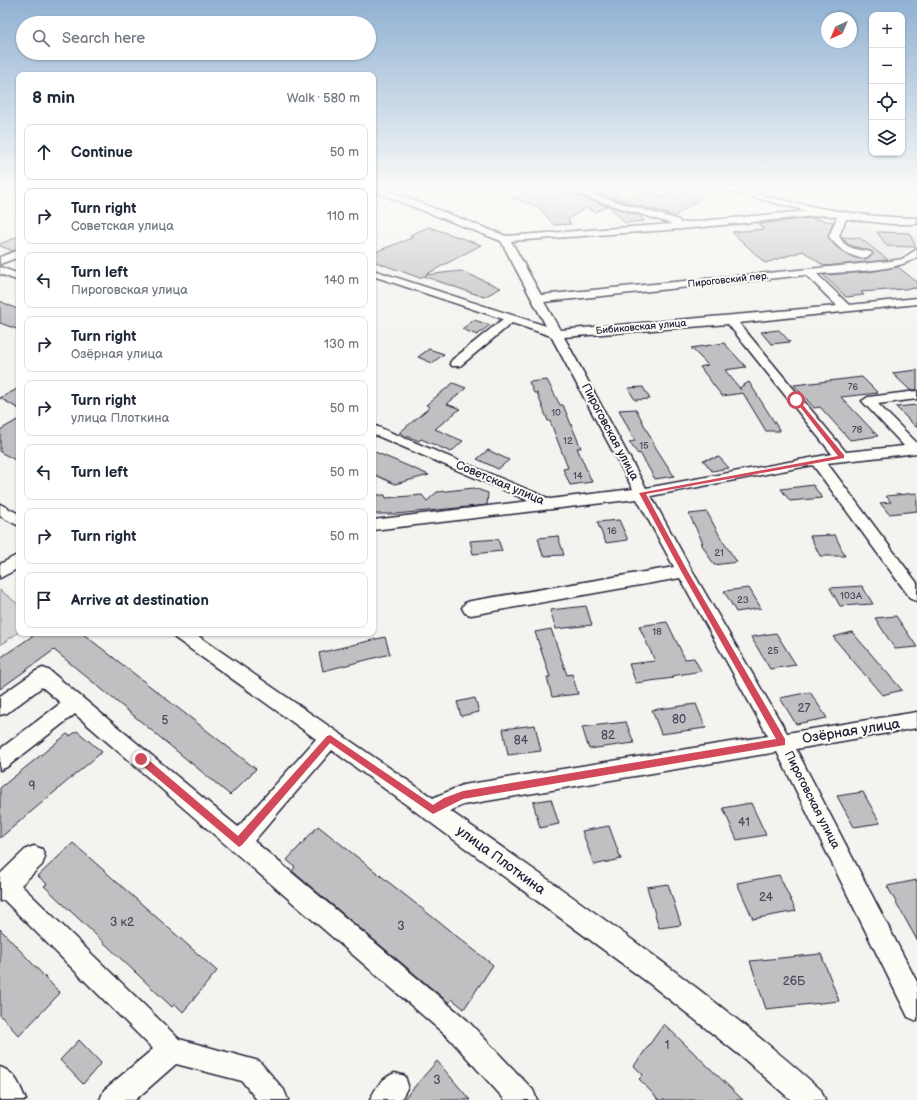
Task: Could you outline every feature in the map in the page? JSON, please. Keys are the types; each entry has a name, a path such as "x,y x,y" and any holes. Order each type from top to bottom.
{"street":[{"name":"Пироговская улица","path":"505,239 537,299 558,334 684,571 782,742 917,1008"},
{"path":"835,239 854,254 867,254"},
{"path":"0,261 16,254"},
{"path":"888,257 912,255"},
{"name":"Пироговский пер.","path":"537,299 890,264 912,255"},
{"path":"0,270 16,277"},
{"path":"808,272 846,308"},
{"name":"Бибиковская улица","path":"376,274 558,334 731,320 917,301"},
{"path":"456,363 510,319"},
{"path":"731,320 842,457"},
{"path":"916,449 868,401 917,395"},
{"name":"Советская улица","path":"376,430 550,504 642,493 817,460 916,449"},
{"path":"817,460 917,595"},
{"path":"376,525 550,504"},
{"path":"0,509 16,519"},
{"path":"0,572 16,562"},
{"path":"471,608 684,571"},
{"name":"улица Плоткина","path":"185,636 433,810 698,1003 790,1080 811,1100"},
{"path":"0,707 42,676 458,1029 524,1100"},
{"path":"0,761 75,703"},
{"name":"Озёрная улица","path":"433,810 447,801 463,795 917,720"},
{"path":"239,842 330,738"},
{"path":"34,857 2,887 172,1050 250,1070 274,1100"},
{"path":"114,1100 172,1050"},
{"path":"0,1080 6,1087 12,1100"}],"shaded area":[{"path":"820,239 917,239 913,247 900,255 898,259 848,264"},
{"path":"0,590 16,603 16,634 0,645"}],"building":[{"path":"11,239 16,239 16,250 13,251 0,246 0,244"},
{"path":"408,239 465,239 481,245 425,275 461,271 501,288 484,297 423,276 420,278 376,262 376,252"},
{"path":"740,239 830,239 848,255 861,259 868,258 873,254 871,251 849,245 843,239 862,239 888,260 824,266 803,251 765,263"},
{"path":"882,239 912,239 916,247 887,246"},
{"path":"898,267 917,282 917,288 861,292 864,295 846,297 823,275 869,272"},
{"path":"0,301 16,309 16,329 0,323"},
{"path":"474,320 490,325 477,335 462,329"},
{"path":"779,330 790,342 771,344 761,332"},
{"path":"724,343 746,367 725,370 739,388 749,382 780,431 766,431 743,393 722,396 700,367 708,365 691,348"},
{"path":"429,349 444,354 432,363 418,357"},
{"path":"917,370 917,390 910,390 892,373"},
{"path":"862,377 878,393 841,397 878,436 850,440 820,407 814,408 794,385"},
{"path":"547,380 560,405 563,405 581,448 577,448 592,482 570,485 563,469 568,468 550,421 548,421 537,393 534,393 529,382"},
{"path":"453,383 466,388 447,404 460,409 435,429 463,441 451,452 421,439 419,441 399,433 430,407 426,405"},
{"path":"643,387 650,399 635,400 628,388"},
{"path":"16,390 16,407 0,398"},
{"path":"917,405 917,428 896,407"},
{"path":"636,409 656,448 674,476 655,479 640,453 638,454 629,442 635,441 619,410"},
{"path":"16,421 16,460 0,452 0,430"},
{"path":"488,450 509,460 498,469 477,459"},
{"path":"376,452 429,475 395,484 376,475"},
{"path":"719,457 729,468 712,471 703,460"},
{"path":"813,485 822,498 790,501 781,489"},
{"path":"474,488 488,493 487,505 396,514 376,514 376,495 385,495 386,498 422,495 427,501 437,492"},
{"path":"917,493 917,511 889,514 880,503 891,502 886,496"},
{"path":"707,512 722,540 737,562 714,565 701,543 703,543 689,514"},
{"path":"619,520 628,540 606,543 597,522"},
{"path":"835,535 845,556 820,556 810,536"},
{"path":"558,536 564,555 543,556 538,538"},
{"path":"498,539 502,551 473,554 470,541"},
{"path":"862,586 873,604 840,606 830,588"},
{"path":"749,588 761,608 736,612 724,591"},
{"path":"586,606 592,625 556,629 550,610"},
{"path":"896,616 917,647 895,649 875,618"},
{"path":"667,622 685,659 694,658 701,671 672,676 673,678 636,683 629,664 655,661 639,626"},
{"path":"551,629 567,675 572,674 578,694 552,697 547,677 550,677 535,632"},
{"path":"852,632 902,690 882,695 833,637"},
{"path":"776,633 796,665 770,669 751,637"},
{"path":"33,636 86,636 256,769 230,795 54,650 0,689 0,658"},
{"path":"385,637 390,654 323,671 319,653"},
{"path":"810,692 827,718 796,724 780,698"},
{"path":"475,698 479,712 461,716 457,702"},
{"path":"696,704 706,728 661,734 652,710"},
{"path":"626,722 634,743 589,749 582,727"},
{"path":"535,725 541,751 508,755 503,729"},
{"path":"77,731 102,752 0,838 0,788 67,734 70,736"},
{"path":"863,792 880,823 854,827 837,796"},
{"path":"551,799 559,824 540,828 533,802"},
{"path":"751,803 766,835 737,840 723,808"},
{"path":"318,826 493,965 464,1009 452,999 449,1003 292,871 295,867 287,860"},
{"path":"609,826 621,859 594,865 582,831"},
{"path":"73,843 217,971 183,1012 175,1004 172,1007 44,886 47,884 38,876"},
{"path":"779,875 796,911 753,919 737,883"},
{"path":"917,880 917,940 887,886"},
{"path":"668,884 681,925 659,928 647,887"},
{"path":"0,929 60,993 19,1036 0,1015"},
{"path":"821,954 839,1001 766,1009 750,961"},
{"path":"664,1024 743,1100 659,1100 639,1079 643,1075 634,1066"},
{"path":"79,1040 101,1063 83,1084 60,1060"},
{"path":"437,1061 470,1100 403,1100"}],"route":[{"path":"141,759 239,842 330,738 433,810 447,801 463,795 782,742 684,571 642,493 817,460 842,457 796,400"}]}
